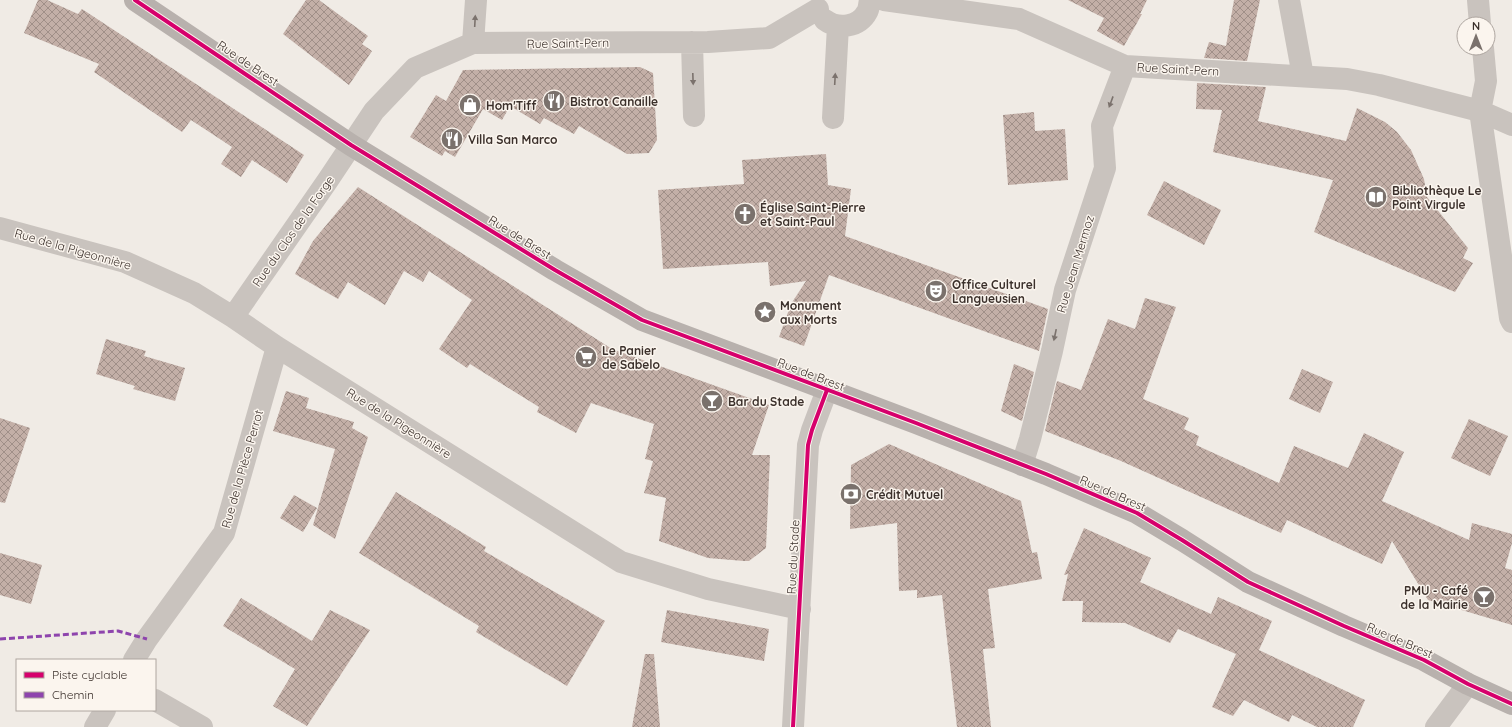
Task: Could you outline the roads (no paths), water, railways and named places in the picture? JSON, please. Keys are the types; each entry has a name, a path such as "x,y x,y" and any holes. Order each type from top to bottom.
{"main road":[{"name":"Rue de Brest","path":"135,0 351,145 555,270 642,320 916,423 1137,513 1248,582 1344,626 1424,660 1468,684 1512,704"}],"street":[{"path":"473,43 476,0"},
{"path":"817,5 824,19 828,22 838,26 848,26 862,19 867,11 870,0"},
{"name":"Rue Saint-Pern","path":"884,0 1019,19 1125,66 1347,79 1379,84 1480,111 1512,126"},
{"path":"1289,0 1303,76"},
{"path":"1478,0 1479,16"},
{"name":"Rue Saint-Pern","path":"351,145 374,111 414,68 473,43 692,42 769,38 817,5"},
{"path":"833,118 838,26"},
{"path":"692,42 694,116"},
{"path":"1484,56 1486,81 1480,111 1510,318 1512,322"},
{"name":"Rue Jean Mermoz","path":"1022,465 1050,359 1065,290 1106,168 1102,126 1125,66"},
{"name":"Rue du Clos de la Forge","path":"233,317 351,145"},
{"name":"Rue de la Pigeonnière","path":"0,228 125,262 194,293 277,347 621,562 708,589 800,609"},
{"name":"Rue de la Pièce Perrot","path":"135,659 147,639 224,533 277,347"},
{"name":"Rue du Stade","path":"793,727 808,445 827,390"},
{"path":"1436,727 1468,684"},
{"path":"156,701 202,727"},
{"path":"94,727 103,711"}],"place":[{"name":"Bistrot Canaille","path":"554,101"},
{"name":"Hom'Tiff","path":"470,105"},
{"name":"Villa San Marco","path":"452,139"},
{"name":"Bibliothèque Le Point Virgule","path":"1376,197"},
{"name":"Église Saint-Pierre et Saint-Paul","path":"745,214"},
{"name":"Office Culturel Langueusien","path":"936,291"},
{"name":"Monument aux Morts","path":"765,312"},
{"name":"Le Panier de Sabelo","path":"586,357"},
{"name":"Bar du Stade","path":"712,401"},
{"name":"Crédit Mutuel","path":"851,494"},
{"name":"PMU - Café de la Mairie","path":"1484,597"}]}
